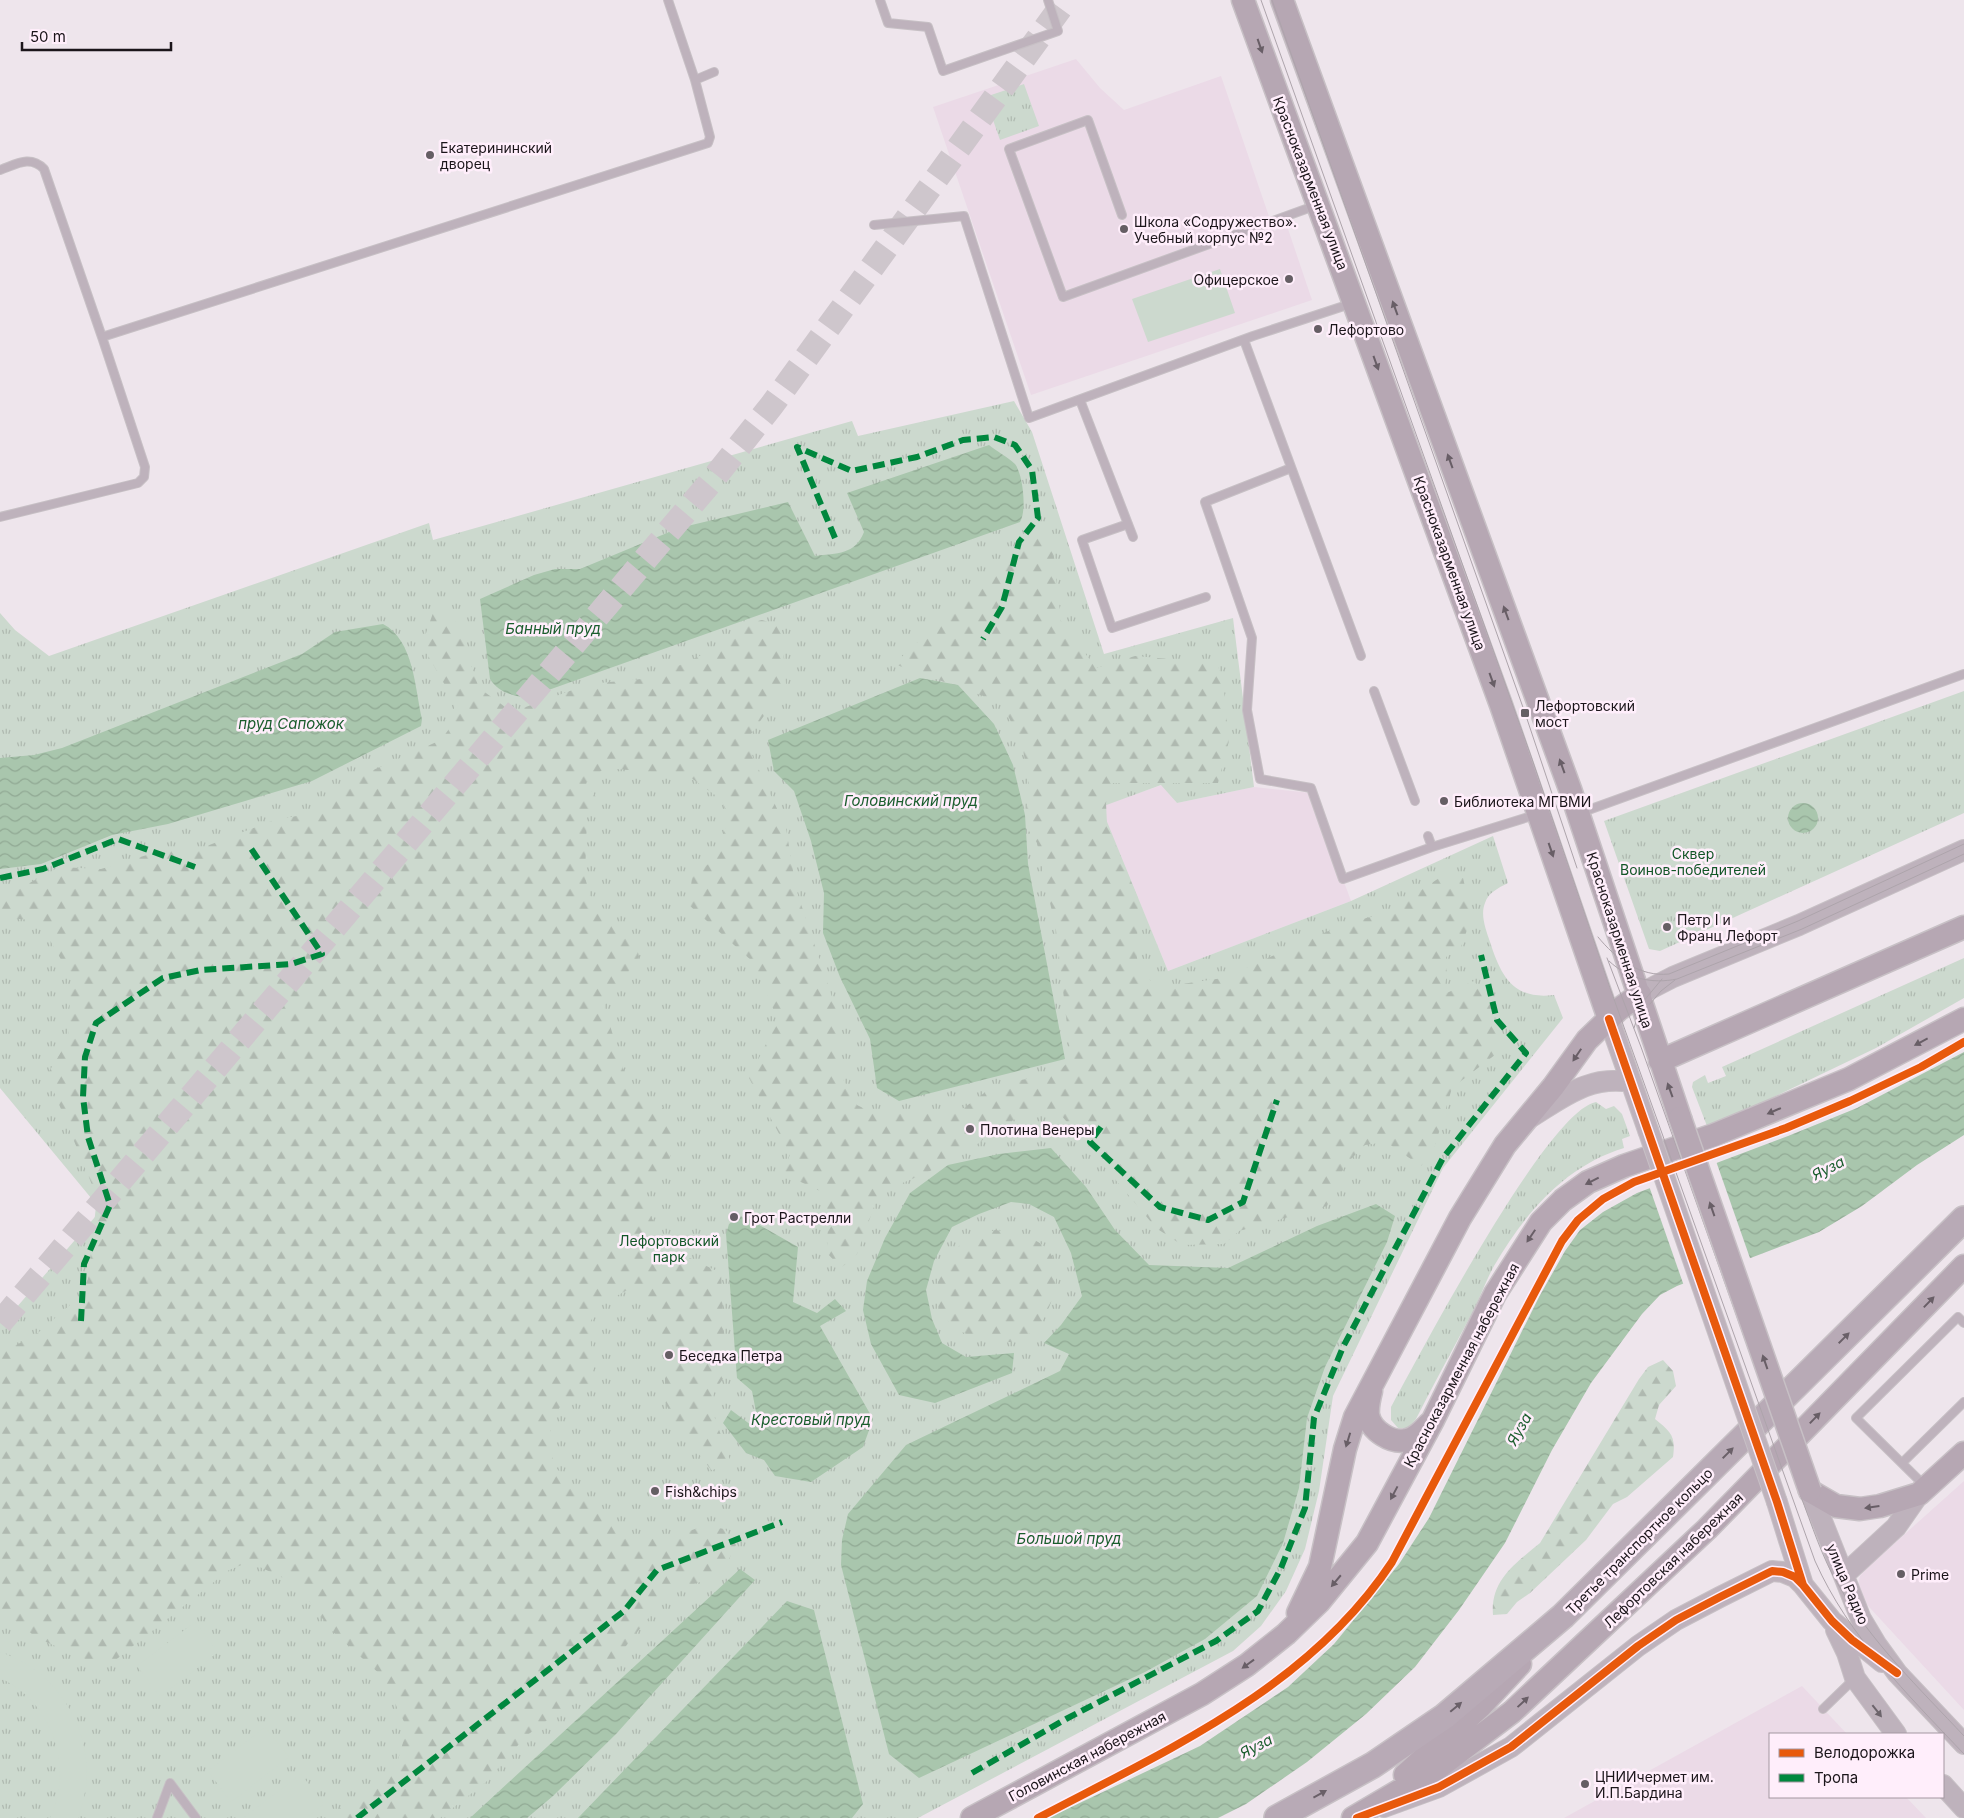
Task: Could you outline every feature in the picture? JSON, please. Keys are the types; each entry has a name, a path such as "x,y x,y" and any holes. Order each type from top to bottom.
{"main road":[{"name":"Красноказарменная улица","path":"1244,0 1539,814 1609,1019"},
{"name":"Красноказарменная улица","path":"1282,0 1578,814 1640,994 1660,1061 1810,1491"},
{"path":"1660,1061 1964,927"},
{"path":"1286,1634 1320,1567 1345,1449 1355,1417 1373,1379 1460,1218 1506,1145 1528,1119 1587,1040 1640,994"},
{"name":"Красноказарменная набережная","path":"1202,1694 1248,1665 1286,1634 1319,1602 1367,1543 1433,1420 1495,1294 1541,1222 1563,1200 1588,1182 1624,1166 1714,1136 1850,1079 1964,1020"},
{"name":"Третье транспортное кольцо","path":"1277,1818 1373,1765 1445,1716 1563,1616 1964,1219"},
{"name":"Лефортовская набережная","path":"1354,1818 1438,1768 1512,1712 1707,1529 1960,1273"},
{"path":"1373,1379 1368,1416 1377,1430 1385,1436 1394,1441 1407,1441 1418,1436 1433,1420"},
{"path":"1810,1491 1836,1506 1860,1509 1880,1506 1923,1491 1964,1453"},
{"path":"1354,1818 1423,1761 1481,1706 1563,1616"},
{"name":"Головинская набережная","path":"972,1818 1202,1694"}],"street":[{"path":"1640,994 1673,976 1799,925 1964,850"},
{"name":"Красноказарменная улица","path":"1609,1019 1777,1502"},
{"path":"1528,1119 1580,1087 1593,1082 1616,1080 1631,1082"},
{"name":"улица Радио","path":"1810,1491 1861,1619 1896,1672 1964,1744"},
{"path":"1844,1575 1896,1527 1923,1491"},
{"name":"улица Радио","path":"1777,1502 1803,1585 1832,1621 1852,1640 1896,1672"},
{"path":"1354,1818 1439,1787 1511,1747 1638,1646 1676,1620 1720,1597 1772,1571 1784,1572 1803,1585"},
{"path":"1832,1621 1847,1653 1855,1678 1895,1733"},
{"path":"1944,1786 1964,1810"}],"lane":[{"path":"102,337 708,143 710,137 695,80 668,0"},
{"path":"880,0 888,23 928,27 943,71 1058,30 1048,0"},
{"path":"695,80 714,72"},
{"path":"1122,214 1088,120 1009,149 1063,297 1319,204"},
{"path":"0,170 26,160 36,162 44,169 145,467 144,477 138,482 0,517"},
{"path":"874,225 964,216 1029,418 1355,302"},
{"path":"1244,340 1361,656"},
{"path":"1080,400 1133,537"},
{"path":"1291,468 1205,502 1252,638 1247,710 1260,779 1311,788 1343,879 1539,814"},
{"path":"1128,524 1082,540 1112,628 1206,598"},
{"path":"1578,814 1964,674"},
{"path":"1374,691 1414,800"},
{"path":"1428,836 1432,848"},
{"path":"1923,1491 1902,1463 1856,1418 1958,1317 1964,1322"},
{"path":"1902,1463 1964,1402"},
{"path":"1823,1709 1855,1678"},
{"path":"157,1818 170,1783 196,1818"},
{"path":"1957,1818 1964,1810"}],"shaded area":[{"name":"Школа «Содружество». Учебный корпус №2","path":"1076,59 1100,88 1124,110 1221,76 1274,231 1287,226 1312,300 1031,395 933,107"},
{"path":"1162,785 1177,803 1254,787 1311,793 1351,901 1168,971 1100,806"},
{"path":"1964,1481 1964,1710 1859,1596 1858,1585 1860,1576 1868,1567"},
{"path":"1802,1686 1846,1733 1769,1733 1769,1798 1907,1798 1926,1818 1564,1818"}],"green space":[{"path":"1024,84 1039,126 1000,140 985,97"},
{"path":"1220,269 1235,313 1148,342 1132,299"},
{"name":"Лефортовский парк","path":"1014,401 1032,432 1104,654 1233,618 1254,787 1177,803 1161,785 1101,807 1168,971 1351,901 1493,836 1508,883 1497,889 1486,899 1483,912 1484,922 1494,954 1504,975 1519,989 1528,994 1540,996 1554,995 1563,1018 1443,1168 1333,1396 1319,1491 1305,1549 1286,1591 1261,1626 1233,1651 918,1818 0,1818 0,1322 3,1323 101,1210 0,1088 0,613 15,630 49,656 429,523 433,540 852,421 858,436"},
{"path":"1032,536 1052,540 1061,621 1096,668 1135,656 1217,663 1223,681 1229,741 1218,783 1112,783 1106,803 1107,824 1138,898 1137,958 1145,977 1161,987 1223,978 1344,924 1389,912 1442,876 1463,878 1472,916 1461,947 1446,957 1447,975 1442,995 1474,981 1493,1008 1500,1051 1452,1088 1434,1149 1421,1166 1386,1142 1365,1145 1345,1165 1327,1206 1239,1231 1224,1244 1182,1245 1156,1228 1061,1115 1043,1113 1028,1115 1002,1126 966,1152 943,1165 879,1193 857,1254 841,1268 827,1253 828,1211 822,1192 784,1174 790,1154 749,1078 778,1020 752,961 689,905 692,877 717,857 728,819 722,800 687,775 605,768 586,783 598,800 587,817 585,877 590,896 635,938 639,957 604,1006 628,1084 661,1105 679,1132 663,1175 638,1192 667,1247 721,1273 726,1375 714,1391 712,1410 732,1466 711,1470 674,1420 665,1402 665,1336 649,1323 646,1302 633,1287 598,1306 589,1325 595,1386 560,1407 550,1424 553,1465 624,1536 665,1540 703,1526 725,1529 736,1545 726,1565 704,1581 670,1591 594,1686 526,1736 486,1782 440,1818 326,1818 396,1767 407,1728 382,1676 332,1631 296,1584 249,1562 229,1570 113,1662 92,1662 37,1638 0,1609 0,1343 13,1346 32,1338 78,1298 88,1279 97,1197 47,1075 68,1040 71,977 39,921 0,917 0,887 22,887 59,867 101,869 160,851 199,849 274,820 308,814 346,782 441,740 454,722 454,701 422,645 435,607 467,630 466,650 479,688 512,712 589,684 652,678 708,652 741,625 762,620 781,626 786,685 751,734 752,755 786,828 796,889 836,1009 838,1070 857,1105 875,1114 957,1113 995,1085 1057,1073 1071,1059 1056,930 1037,843 1025,825 1029,782 1021,739 1000,702 894,664"},
{"name":"Сквер Воинов-победителей","path":"1964,691 1964,813 1660,951 1649,949 1604,821"},
{"path":"1964,958 1964,998 1876,1048 1751,1108 1707,1126 1692,1087 1693,1082 1705,1075 1708,1083 1726,1076 1722,1067"},
{"path":"1596,1102 1606,1109 1614,1106 1622,1114 1630,1136 1622,1139 1624,1148 1603,1156 1565,1179 1533,1210 1506,1246 1494,1266 1473,1311 1416,1419 1408,1428 1398,1428 1391,1420 1391,1407 1428,1338 1486,1238 1517,1188 1547,1146 1574,1116"},
{"path":"995,1230 1023,1235 1042,1244 1054,1260 1056,1273 1055,1287 1045,1315 1037,1327 1027,1336 1012,1342 978,1337 961,1332 944,1317 938,1304 937,1285 949,1256 963,1243"},
{"path":"1663,1360 1673,1371 1676,1386 1659,1405 1655,1419 1669,1431 1673,1439 1673,1457 1627,1497 1613,1504 1586,1540 1530,1593 1517,1602 1507,1614 1493,1615 1493,1603 1496,1592 1506,1573 1540,1543 1639,1379 1648,1367"},
{"path":"195,1622 218,1652 160,1697 137,1666"},
{"path":"0,1652 35,1670 63,1698 73,1715 81,1734 87,1773 84,1796 78,1818 50,1818 57,1798 60,1778 59,1758 54,1738 45,1719 34,1703 18,1689 0,1678"},
{"path":"265,1727 289,1757 231,1802 208,1771"},
{"path":"301,1774 324,1804 306,1818 243,1818"}],"water":[{"name":"Банный пруд","path":"989,445 1012,461 1018,469 1024,501 1020,522 526,698 501,690 490,679 480,599 534,575 555,569 580,569 679,528 788,502 815,556 844,552 856,545 864,532 847,493"},
{"name":"пруд Сапожок","path":"383,624 393,631 401,641 412,666 422,719 421,726 312,781 168,824 112,835 41,864 0,869 0,758 34,755 62,748 302,654 335,632"},
{"name":"Головинский пруд","path":"920,678 958,685 994,724 1013,765 1025,815 1028,864 1065,1059 899,1101 877,1088 870,1039 840,977 823,933 824,893 811,841 794,791 774,771 768,740"},
{"path":"1803,803 1814,807 1818,818 1814,829 1803,833 1792,829 1788,818 1792,807"},
{"name":"Яуза","path":"1964,1052 1964,1135 1917,1165 1862,1206 1819,1232 1677,1286 1660,1295 1642,1314 1591,1383 1552,1450 1505,1543 1459,1610 1415,1667 1366,1714 1307,1762 1246,1804 1218,1818 1048,1818 1200,1746 1288,1687 1334,1644 1399,1564 1429,1518 1539,1297 1565,1251 1580,1230 1603,1212 1637,1193 1857,1108"},
{"name":"Большой пруд","path":"1051,1148 1086,1187 1115,1230 1149,1265 1228,1268 1317,1226 1376,1204 1395,1216 1387,1242 1325,1367 1307,1418 1299,1488 1283,1543 1257,1596 1205,1639 1145,1672 919,1778 889,1754 841,1565 842,1540 848,1514 906,1445 1060,1371 1069,1354 1044,1343 1061,1325 1082,1296 1071,1253 1054,1217 1029,1204 1011,1202 952,1227 934,1261 926,1290 932,1319 942,1343 966,1357 1014,1353 1012,1373 935,1403 899,1395 871,1344 863,1310 867,1281 885,1238 910,1193 948,1165 999,1154"},
{"name":"Крестовый пруд","path":"739,1217 747,1218 798,1247 793,1302 817,1313 835,1299 846,1311 820,1326 873,1419 863,1447 811,1482 775,1476 764,1460 746,1453 723,1423 731,1410 751,1425 758,1422 752,1391 737,1378 726,1234 729,1224"},
{"path":"740,1569 755,1580 616,1734 553,1796 527,1818 470,1818"},
{"path":"787,1601 814,1610 863,1804 852,1818 578,1818"}],"pier":[{"path":"1716,1161 1751,1261 1684,1286 1649,1186"}],"tunnel":[{"path":"0,1323 714,478 772,405 1066,0"}],"tram line":[{"path":"1261,0 1532,759 1610,988 1815,1561 1829,1589 1862,1640 1901,1687 1944,1733"},
{"path":"1272,0 1525,713 1577,868"},
{"path":"1598,937 1629,965 1648,973 1669,974 1798,921 1964,844"},
{"path":"1609,961 1624,972 1641,979 1658,981 1677,979 1802,929 1964,854"},
{"path":"1607,958 1641,1047 1800,1494 1827,1564 1852,1607 1881,1646 1964,1736"},
{"path":"1634,1028 1642,1003 1662,979"},
{"path":"1650,1004 1661,991 1675,980"},
{"path":"1944,1733 1964,1754"}],"marked path":[{"path":"835,538 797,447 852,471 917,457 963,440 994,437 1015,445 1032,470 1038,518 1019,542 1002,607 983,639"},
{"path":"0,878 43,869 118,839 195,867"},
{"path":"81,1321 84,1264 110,1205 88,1137 83,1097 85,1057 96,1023 163,978 201,970 291,964 322,954 250,847"},
{"path":"972,1773 1066,1719 1216,1641 1258,1611 1281,1568 1305,1508 1314,1418 1343,1347 1443,1158 1526,1053 1497,1020 1481,955"},
{"path":"1101,1127 1090,1142 1160,1207 1208,1220 1243,1202 1277,1100"},
{"path":"357,1818 624,1611 657,1570 782,1522"}],"cycle path":[{"path":"1609,1019 1777,1502 1803,1585 1832,1621 1852,1640 1897,1673"},
{"path":"1038,1818 1136,1767 1232,1712 1278,1680 1320,1646 1358,1606 1392,1562 1562,1241 1578,1220 1603,1199 1634,1182 1786,1128 1850,1101 1921,1067 1964,1042"},
{"path":"1357,1818 1439,1787 1511,1747 1638,1646 1676,1620 1720,1597 1772,1571 1783,1572 1795,1577 1803,1585"}],"place":[{"name":"Екатерининский дворец","path":"430,155"},
{"name":"Школа «Содружество». Учебный корпус №2","path":"1124,229"},
{"name":"Офицерское","path":"1289,279"},
{"name":"Лефортово","path":"1318,329"},
{"name":"Лефортовский мост","path":"1525,713"},
{"name":"Библиотека МГВМИ","path":"1444,801"},
{"name":"Петр I и Франц Лефорт","path":"1667,927"},
{"name":"Плотина Венеры","path":"970,1129"},
{"name":"Грот Растрелли","path":"734,1217"},
{"name":"Беседка Петра","path":"669,1355"},
{"name":"Fish&chips","path":"655,1491"},
{"name":"Prime","path":"1901,1574"},
{"name":"ЦНИИчермет им. И.П.Бардина","path":"1585,1784"}]}
